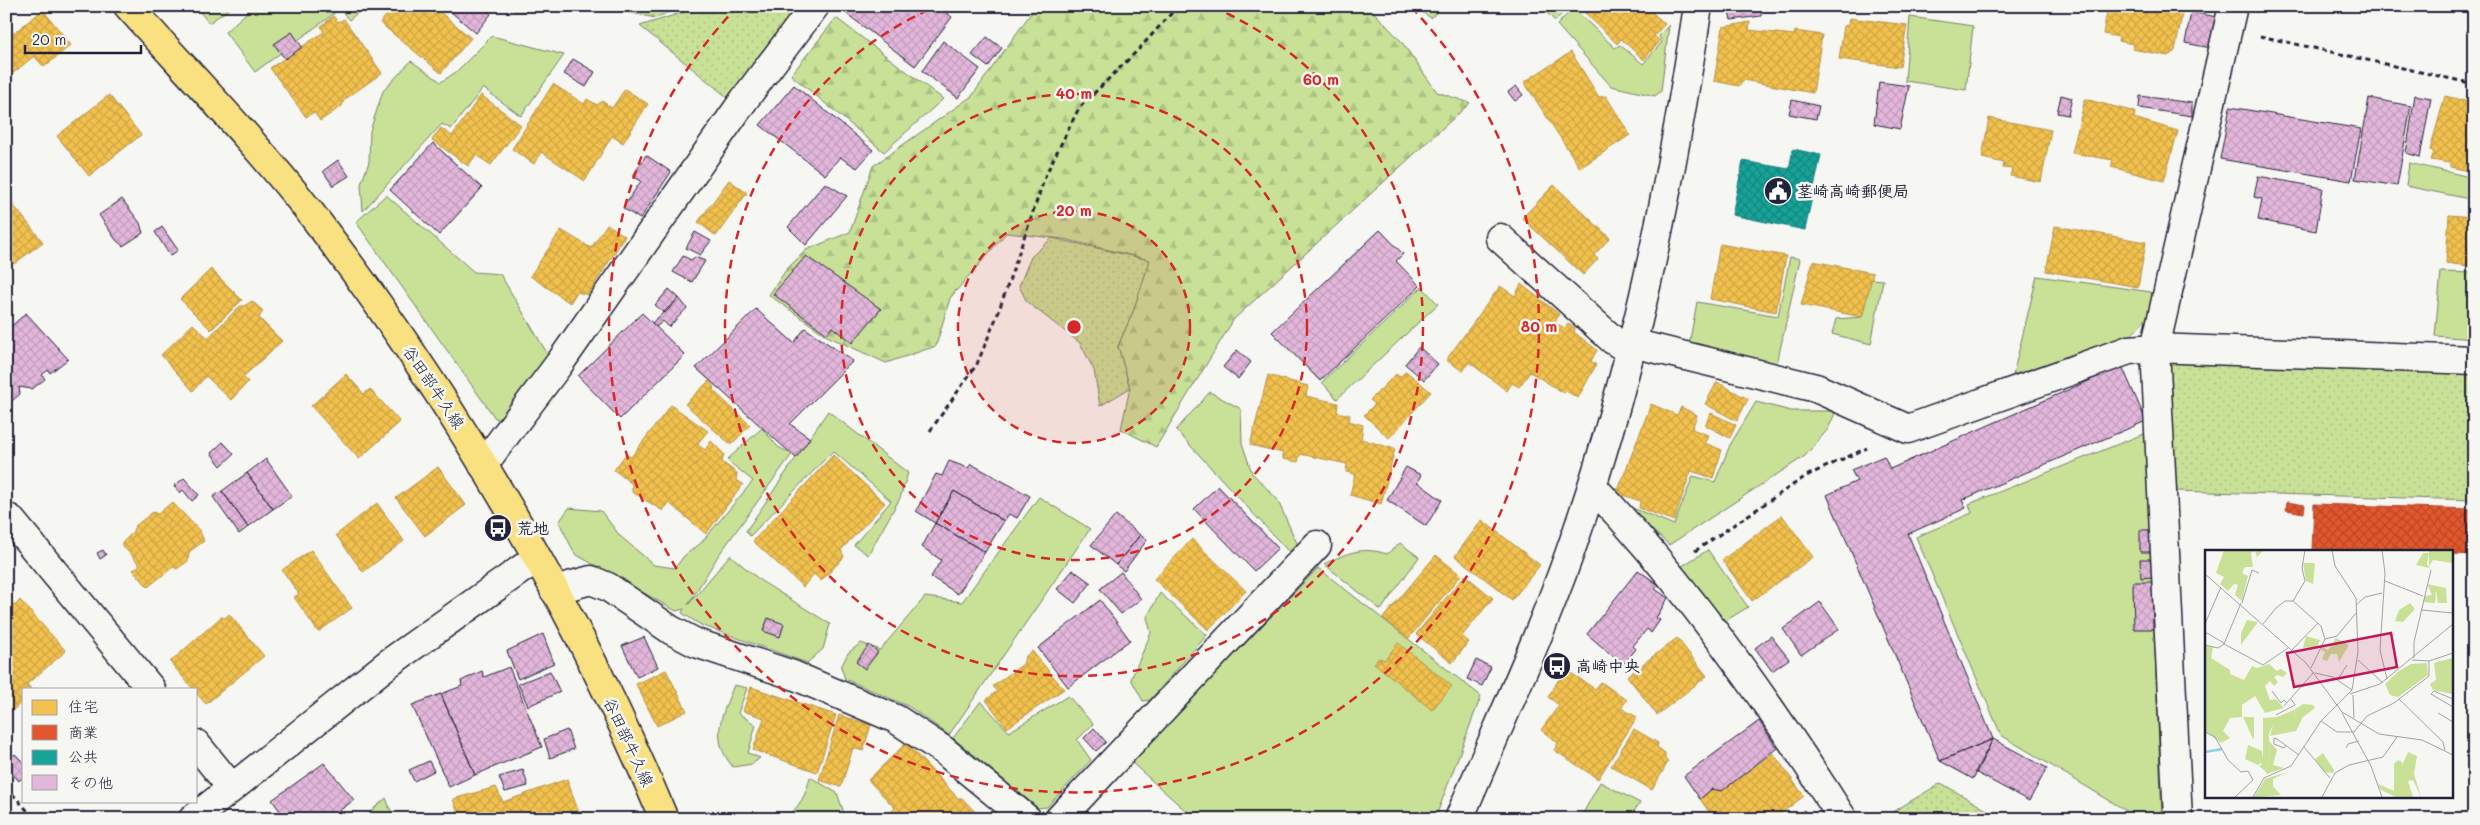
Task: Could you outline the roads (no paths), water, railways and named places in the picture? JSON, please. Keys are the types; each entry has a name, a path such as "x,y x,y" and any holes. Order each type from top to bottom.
{"main road":[{"name":"谷田部牛久線","path":"128,6 252,144 312,215 394,328 483,465 537,558 598,675 664,819"}],"street":[{"path":"483,465 559,364 744,100 815,6"},
{"path":"1458,819 1545,617 1592,486 1631,347 1666,201 1698,6"},
{"path":"2178,819 2155,348 2230,17"},
{"path":"1500,238 1613,340 1631,347 1816,388 1908,429 2129,350 2155,348 2474,360"},
{"path":"1592,486 1667,570 1795,743 1843,819"},
{"path":"10,519 149,688"},
{"path":"1059,819 1317,545"},
{"path":"193,819 231,786 389,663 537,558"},
{"path":"554,590 591,580 608,587 671,630 696,644 844,695 896,719 944,750 1027,819"},
{"path":"198,746 231,786"}],"place":[{"name":"茎崎高崎郵便局","path":"1778,191"},
{"name":"荒地","path":"498,528"},
{"name":"高崎中央","path":"1557,666"}]}
